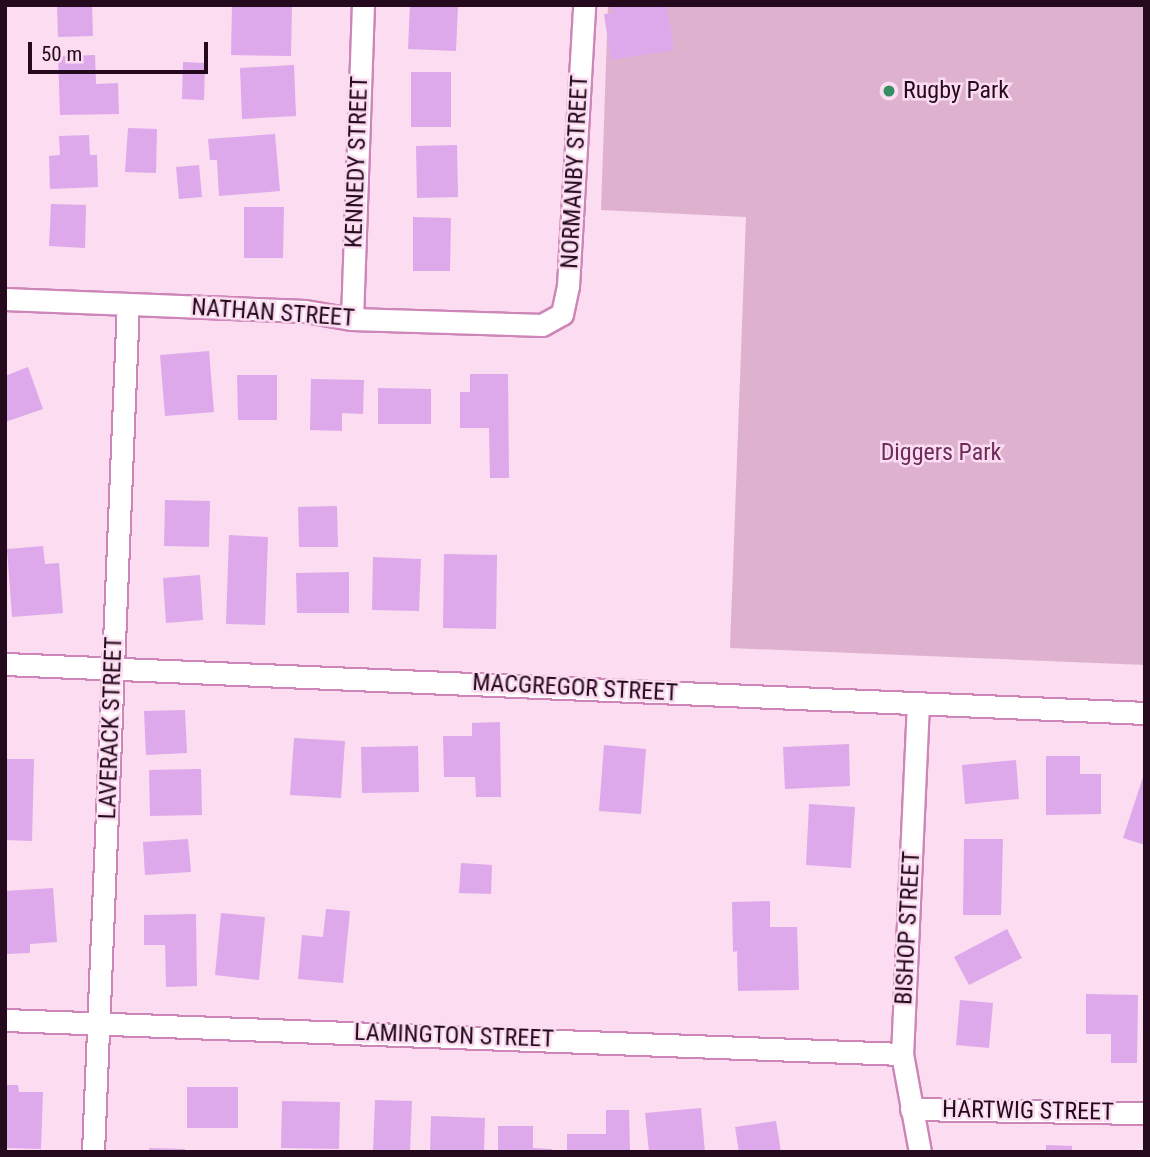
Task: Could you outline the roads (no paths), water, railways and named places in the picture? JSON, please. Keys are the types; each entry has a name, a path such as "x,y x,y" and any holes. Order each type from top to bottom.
{"street":[{"name":"KENNEDY STREET","path":"352,319 363,5"},
{"name":"NORMANBY STREET","path":"542,325 562,314 569,286 584,5"},
{"name":"NATHAN STREET","path":"5,299 305,311 352,319 542,325"},
{"name":"LAVERACK STREET","path":"93,1152 101,1022 128,304"},
{"name":"MACGREGOR STREET","path":"5,664 1145,713"},
{"name":"BISHOP STREET","path":"918,703 902,1054 920,1152"},
{"name":"LAMINGTON STREET","path":"5,1020 902,1054"},
{"name":"HARTWIG STREET","path":"911,1109 1145,1113"}],"place":[{"name":"Rugby Park","path":"889,91"}],"park label":[{"name":"Diggers Park","path":"941,453"}]}
